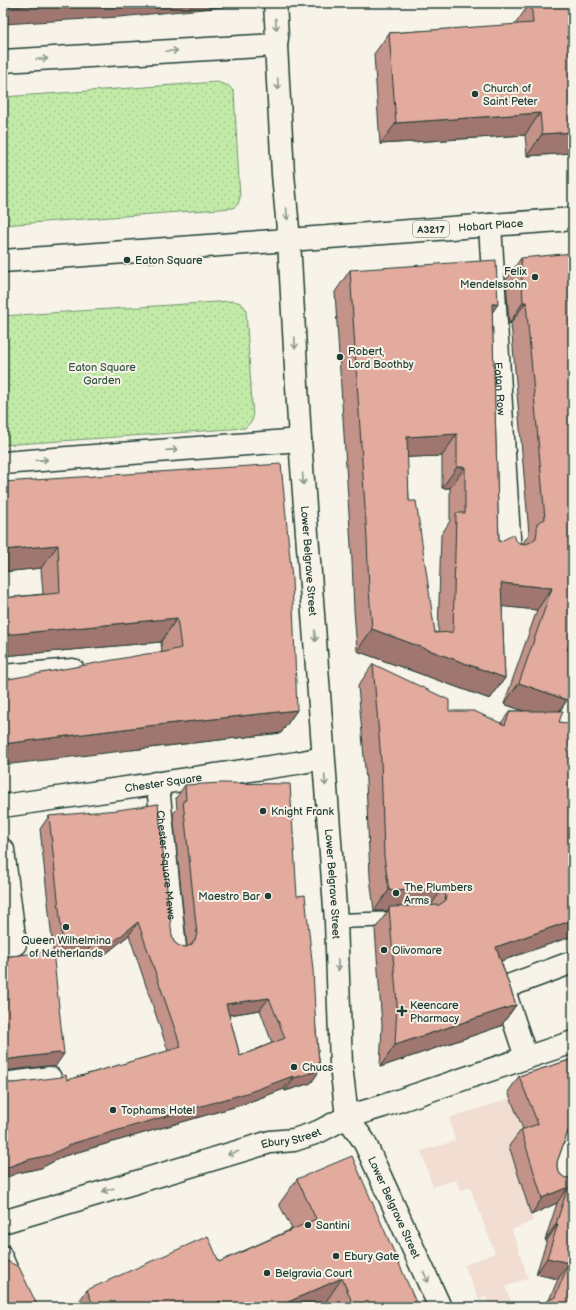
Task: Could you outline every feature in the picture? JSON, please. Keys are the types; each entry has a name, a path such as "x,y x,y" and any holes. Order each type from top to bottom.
{"street":[{"path":"3,463 300,440 289,240 283,174 275,3"},
{"path":"3,61 276,45"},
{"name":"Hobart Place","path":"289,240 573,219"},
{"name":"Eaton Row","path":"490,225 510,553"},
{"name":"A3217","path":"3,261 289,240"},
{"name":"Lower Belgrave Street","path":"300,440 336,921 341,1065 347,1117 364,1141 440,1307"},
{"path":"3,676 94,668"},
{"name":"Chester Square","path":"3,806 324,758"},
{"name":"Chester Square Mews","path":"155,783 159,796 176,948"},
{"path":"3,850 15,944 3,945"},
{"path":"526,1057 503,988 573,962"},
{"name":"Ebury Street","path":"3,1222 270,1142 294,1140 318,1132 347,1117 573,1042"},
{"path":"3,1084 50,1078"},
{"path":"558,1182 573,1138"}],"lane":[{"path":"336,921 415,918"},
{"path":"3,1252 28,1307"}],"shaded area":[{"path":"511,1098 527,1140 510,1146 533,1221 512,1230 528,1278 505,1287 513,1307 491,1307 485,1296 479,1299 464,1265 495,1253 470,1187 460,1191 456,1180 433,1187 421,1151 455,1141 449,1118"}],"green space":[{"path":"217,82 229,86 234,92 240,198 238,204 233,208 3,225 3,97"},
{"name":"Eaton Square Garden","path":"232,301 241,303 246,311 253,418 245,428 3,445 3,316"}],"building":[{"path":"3,3 60,3 3,7"},
{"name":"Church of Saint Peter","path":"531,3 573,3 573,132 542,134 540,113 396,123 389,33 533,23"},
{"path":"573,253 573,633 567,650 573,652 573,684 567,700 519,683 552,588 501,583 505,678 372,629 350,270 496,260 498,304 492,304 499,542 513,535 519,543 526,544 536,538 537,523 545,519 526,302 523,302 521,258","holes":["457,434 457,467 465,467 465,513 456,513 453,632 435,633 416,501 409,501 407,437"]},
{"path":"281,464 292,579 297,710 148,726 3,744 3,680 181,648 177,618 3,635 3,598 60,593 58,545 3,550 3,482"},
{"path":"373,664 449,700 449,711 474,711 505,725 510,711 563,711 559,722 573,724 573,920 496,947 516,1005 395,1045 397,1004 389,908 439,905 445,901 446,896 442,889 438,888 389,890 384,856 381,760"},
{"path":"222,783 290,784 297,896 305,895 313,970 320,1070 294,1078 293,1076 250,1092 74,1143 50,1155 27,1160 3,1169 3,1079 8,1083 14,1083 61,1077 66,1075 67,1080 181,1047 138,922 112,943 102,945 95,940 63,945 49,816 118,810 158,804 172,936 174,942 179,946 186,947 191,945 197,934 183,801 186,800 185,785","holes":["269,998 285,1038 240,1056 226,1004"]},
{"path":"53,951 64,1054 58,1053 11,1059 3,1063 3,957"},
{"path":"573,1059 573,1117 557,1162 557,1168 560,1174 565,1178 573,1177 573,1307 536,1307 555,1297 569,1263 547,1258 568,1187 542,1198 521,1130 538,1124 519,1076"},
{"path":"352,1156 418,1307 354,1307 342,1278 277,1307 223,1307 220,1301 206,1307 94,1307 87,1290 208,1236 219,1262 316,1219 297,1179"},
{"path":"3,1259 19,1267 38,1307 3,1307"}],"place":[{"name":"Church of Saint Peter","path":"475,94"},
{"name":"Eaton Square","path":"127,260"},
{"name":"Felix Mendelssohn","path":"535,277"},
{"name":"Robert, Lord Boothby","path":"340,357"},
{"name":"Knight Frank","path":"263,811"},
{"name":"The Plumbers Arms","path":"396,893"},
{"name":"Maestro Bar","path":"268,896"},
{"name":"Queen Wilhelmina of Netherlands","path":"66,927"},
{"name":"Olivomare","path":"384,950"},
{"name":"Keencare Pharmacy","path":"402,1011"},
{"name":"Chucs","path":"294,1067"},
{"name":"Tophams Hotel","path":"113,1110"},
{"name":"Santini","path":"308,1225"},
{"name":"Ebury Gate","path":"336,1256"},
{"name":"Belgravia Court","path":"267,1273"}]}
